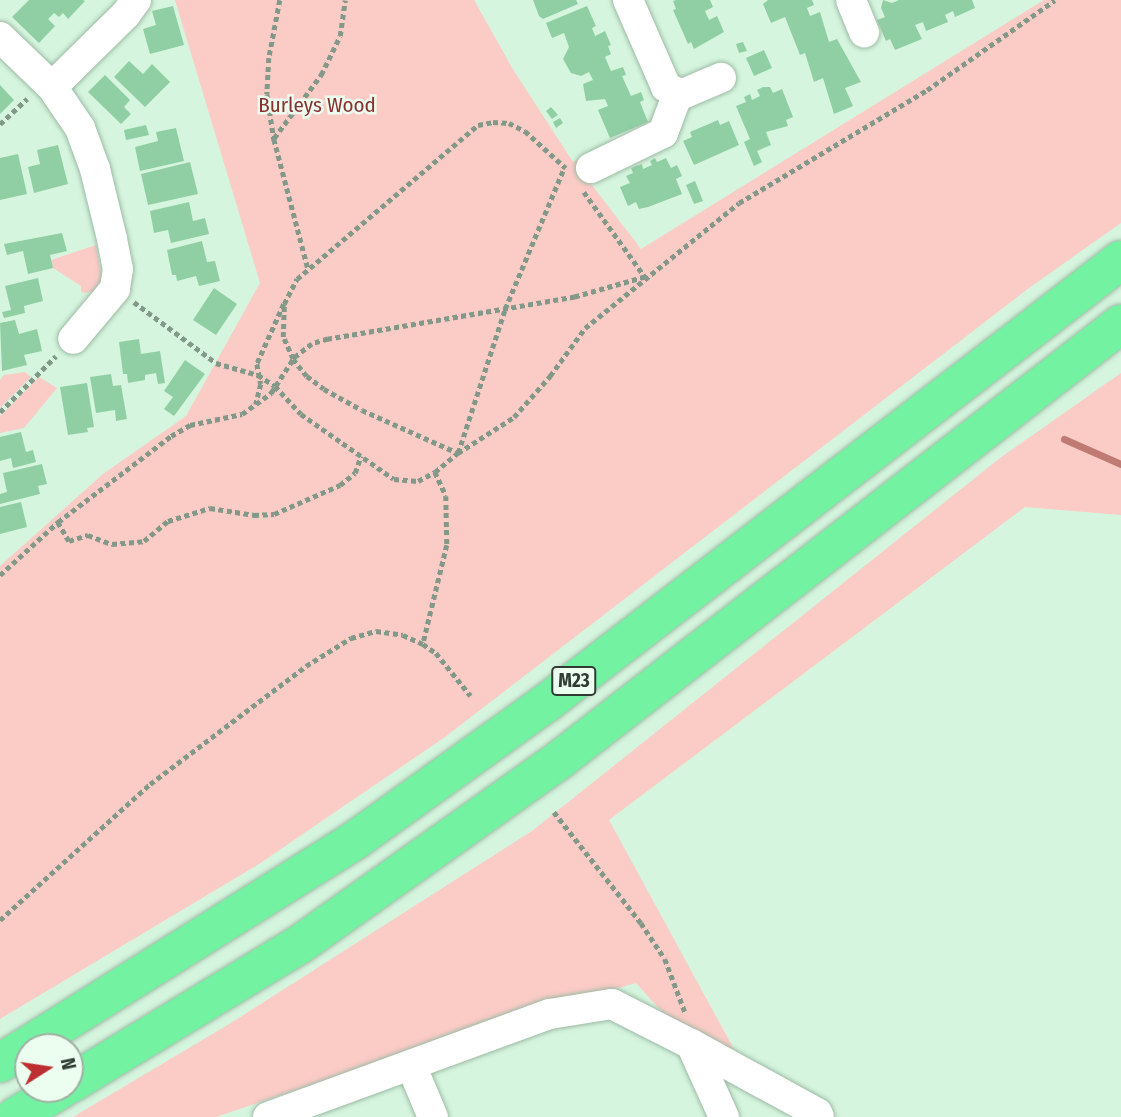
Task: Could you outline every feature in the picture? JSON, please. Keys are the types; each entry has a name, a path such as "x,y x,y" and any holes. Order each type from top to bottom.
{"highway":[{"name":"M23","path":"0,1063 354,841 545,704 1121,260"},
{"name":"M23","path":"84,1076 299,945 562,758 1121,324"},
{"path":"15,1117 38,1103"}],"street":[{"path":"52,87 126,14 136,0"},
{"path":"628,0 666,87 678,93 721,78"},
{"path":"850,0 864,32"},
{"path":"0,37 52,87 72,113 87,142 116,254 118,269 115,289 73,339"},
{"path":"576,172 663,134 678,93"},
{"path":"268,1117 550,1014 612,1004 691,1044 817,1113 819,1117"},
{"path":"691,1044 724,1117"},
{"path":"411,1065 433,1117"}],"path":[{"path":"280,0 269,58 267,94 274,139 308,269"},
{"path":"274,139 321,75 340,36 345,0"},
{"path":"115,289 216,363 258,375 275,386 302,414 394,479 418,481 514,417 550,376 585,328 739,203 927,90 1055,0"},
{"path":"0,124 34,92 52,87"},
{"path":"257,404 261,384 258,375 259,355 297,279 478,125 493,122 517,127 576,172 645,277"},
{"path":"458,453 505,309 576,172"},
{"path":"0,575 58,522 190,425 242,414 257,404 275,386 293,359 312,344 328,339 575,297 645,277"},
{"path":"284,304 284,337 293,359 307,376 362,410 458,453"},
{"path":"0,412 73,339"},
{"path":"58,522 69,541 88,535 98,536 112,544 144,541 168,521 210,508 254,515 274,514 340,485 355,473 361,456"},
{"path":"423,644 447,545 446,496 435,472"},
{"path":"0,920 150,784 306,666 351,638 376,631 403,635 423,644 436,653 471,696"},
{"path":"554,812 641,923 665,959 685,1010 691,1044"}],"green space":[{"name":"Burleys Wood","path":"175,0 474,0 514,71 573,162 664,119 578,167 641,249 1044,0 1121,0 1121,223 1029,288 445,737 259,864 0,1019 0,566 103,474 186,416 260,283"},
{"path":"96,245 102,279 94,291 81,292 81,286 53,268 51,260"},
{"path":"25,372 31,377 0,408 0,380 4,375"},
{"path":"1121,373 1121,515 1025,507 609,820 748,1075 691,1044 636,983 476,1029 216,1117 73,1117 231,1023 532,831 1000,458"},
{"path":"39,377 57,388 24,428 0,433 0,416"}],"building":[{"path":"29,0 85,1 68,19 63,13 59,17 54,13 48,19 55,26 39,43 12,17"},
{"path":"533,0 576,0 578,4 543,19 539,16"},
{"path":"710,0 713,7 705,11 709,20 717,16 724,32 694,49 691,42 688,44 673,10 676,9 673,1"},
{"path":"768,0 812,0 814,5 807,8 810,16 820,12 829,42 837,39 861,82 845,88 853,106 834,114 823,78 814,82 805,53 800,55 785,17 771,23 763,4"},
{"path":"883,0 892,3 899,0 972,0 975,8 955,17 953,11 945,15 948,22 926,31 923,22 915,25 922,39 895,50 890,39 886,41 877,20 885,17 881,8"},
{"path":"173,6 184,45 150,54 143,29 156,25 152,11"},
{"path":"587,6 596,26 592,28 595,36 605,31 611,45 608,46 611,54 605,57 611,71 623,67 626,75 622,76 631,96 641,92 644,100 640,102 648,122 610,138 598,110 608,106 605,99 586,101 583,84 593,80 589,72 581,76 571,73 563,59 569,47 564,33 552,38 546,23"},
{"path":"743,42 747,51 739,53 736,44"},
{"path":"764,50 772,68 754,76 746,58"},
{"path":"129,61 143,74 152,64 170,82 145,107 114,77"},
{"path":"105,75 130,100 124,107 131,114 121,124 88,92"},
{"path":"0,85 14,100 0,114"},
{"path":"770,87 773,93 782,89 793,117 786,120 788,126 766,132 771,145 757,151 762,162 754,166 744,142 750,139 736,106 746,102 744,97 750,94 752,100 760,96 757,90"},
{"path":"551,107 558,115 552,119 546,111"},
{"path":"560,118 563,123 556,128 553,122"},
{"path":"718,120 720,125 729,121 739,145 694,165 683,141 692,137 690,132"},
{"path":"146,125 149,135 126,140 124,130"},
{"path":"176,128 184,161 140,171 135,147 158,141 156,132"},
{"path":"58,145 68,184 34,193 28,167 40,164 37,150"},
{"path":"18,154 27,194 0,200 0,158"},
{"path":"655,158 657,162 666,158 671,168 677,165 682,176 676,179 682,194 639,209 636,202 628,206 620,187 630,183 626,176 633,173 631,168 642,164 643,169 652,165 650,161"},
{"path":"190,162 198,194 148,205 141,174"},
{"path":"695,181 703,201 694,204 686,185"},
{"path":"189,202 193,221 205,218 209,234 171,243 168,230 154,233 150,211"},
{"path":"62,233 67,251 50,255 53,268 28,274 23,251 7,255 4,244"},
{"path":"202,241 207,262 215,261 220,281 199,286 196,276 177,281 176,275 172,275 167,250"},
{"path":"38,278 43,301 24,306 25,313 4,318 2,312 11,310 5,286"},
{"path":"214,288 237,304 216,335 193,320"},
{"path":"15,320 19,334 37,329 42,351 24,355 27,365 2,371 0,323"},
{"path":"139,339 141,354 160,351 165,383 158,384 156,373 145,375 145,380 128,383 127,374 123,374 119,342"},
{"path":"185,360 205,374 174,416 164,409 173,397 164,391"},
{"path":"111,374 113,386 121,385 127,419 116,421 115,410 96,413 90,377"},
{"path":"87,383 94,427 87,428 88,432 68,435 60,387"},
{"path":"21,432 26,452 33,450 36,462 13,468 11,458 0,461 0,437"},
{"path":"42,464 47,484 38,486 40,494 0,504 0,494 7,492 3,473"},
{"path":"21,502 27,527 0,534 0,507"}],"waterway":[{"path":"1064,439 1121,464"}]}
